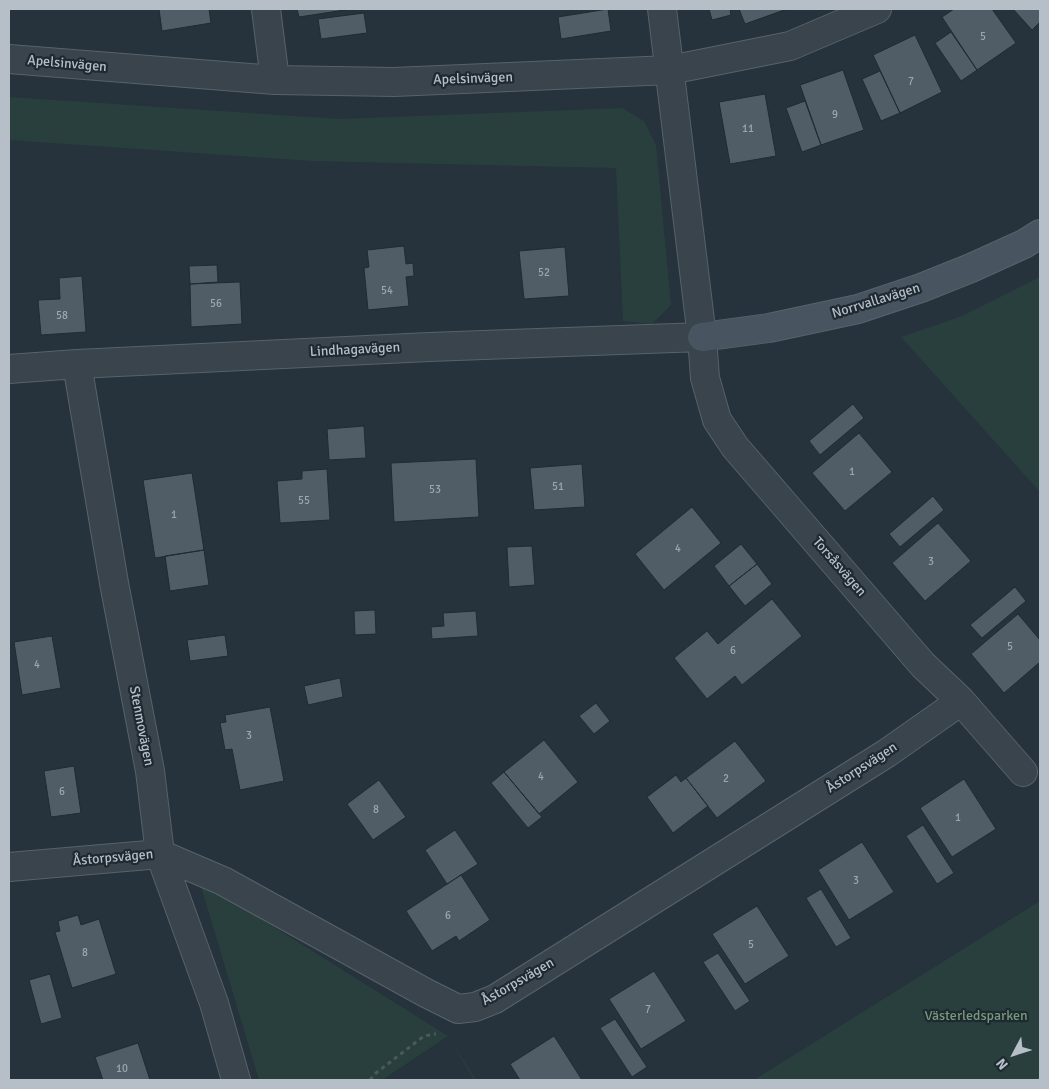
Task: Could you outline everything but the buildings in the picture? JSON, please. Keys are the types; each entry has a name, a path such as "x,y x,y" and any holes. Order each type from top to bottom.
{"street":[{"path":"266,9 276,80"},
{"path":"662,9 702,337"},
{"name":"Apelsinvägen","path":"9,59 276,80 394,82 670,70 790,46 877,9"},
{"name":"Norrvallavägen","path":"702,337 769,328 858,309 921,288 972,268 1024,244 1040,234"},
{"name":"Lindhagavägen","path":"9,369 429,347 702,337"},
{"name":"Torsåsvägen","path":"702,337 705,378 711,401 717,420 735,447 923,665 961,701 1023,772"},
{"name":"Stenmovägen","path":"77,364 114,583 150,771 160,854 214,1003 236,1080"},
{"name":"Åstorpsvägen","path":"9,867 160,854 223,881 426,994 458,1009 475,1007 496,998 887,753 961,701"}],"path":[{"path":"370,1080 376,1073 424,1036 441,1033 458,1009"}],"green space":[{"path":"9,97 340,119 622,108 644,121 656,145 671,305 652,324 623,321 616,168 311,161 9,140"},
{"path":"1040,277 1040,492 901,337 962,316"},
{"path":"199,880 448,1036 382,1080 259,1080"},
{"name":"Västerledsparken","path":"1040,901 1040,1080 754,1080"},
{"path":"448,1036 476,1080 474,1080"}]}
